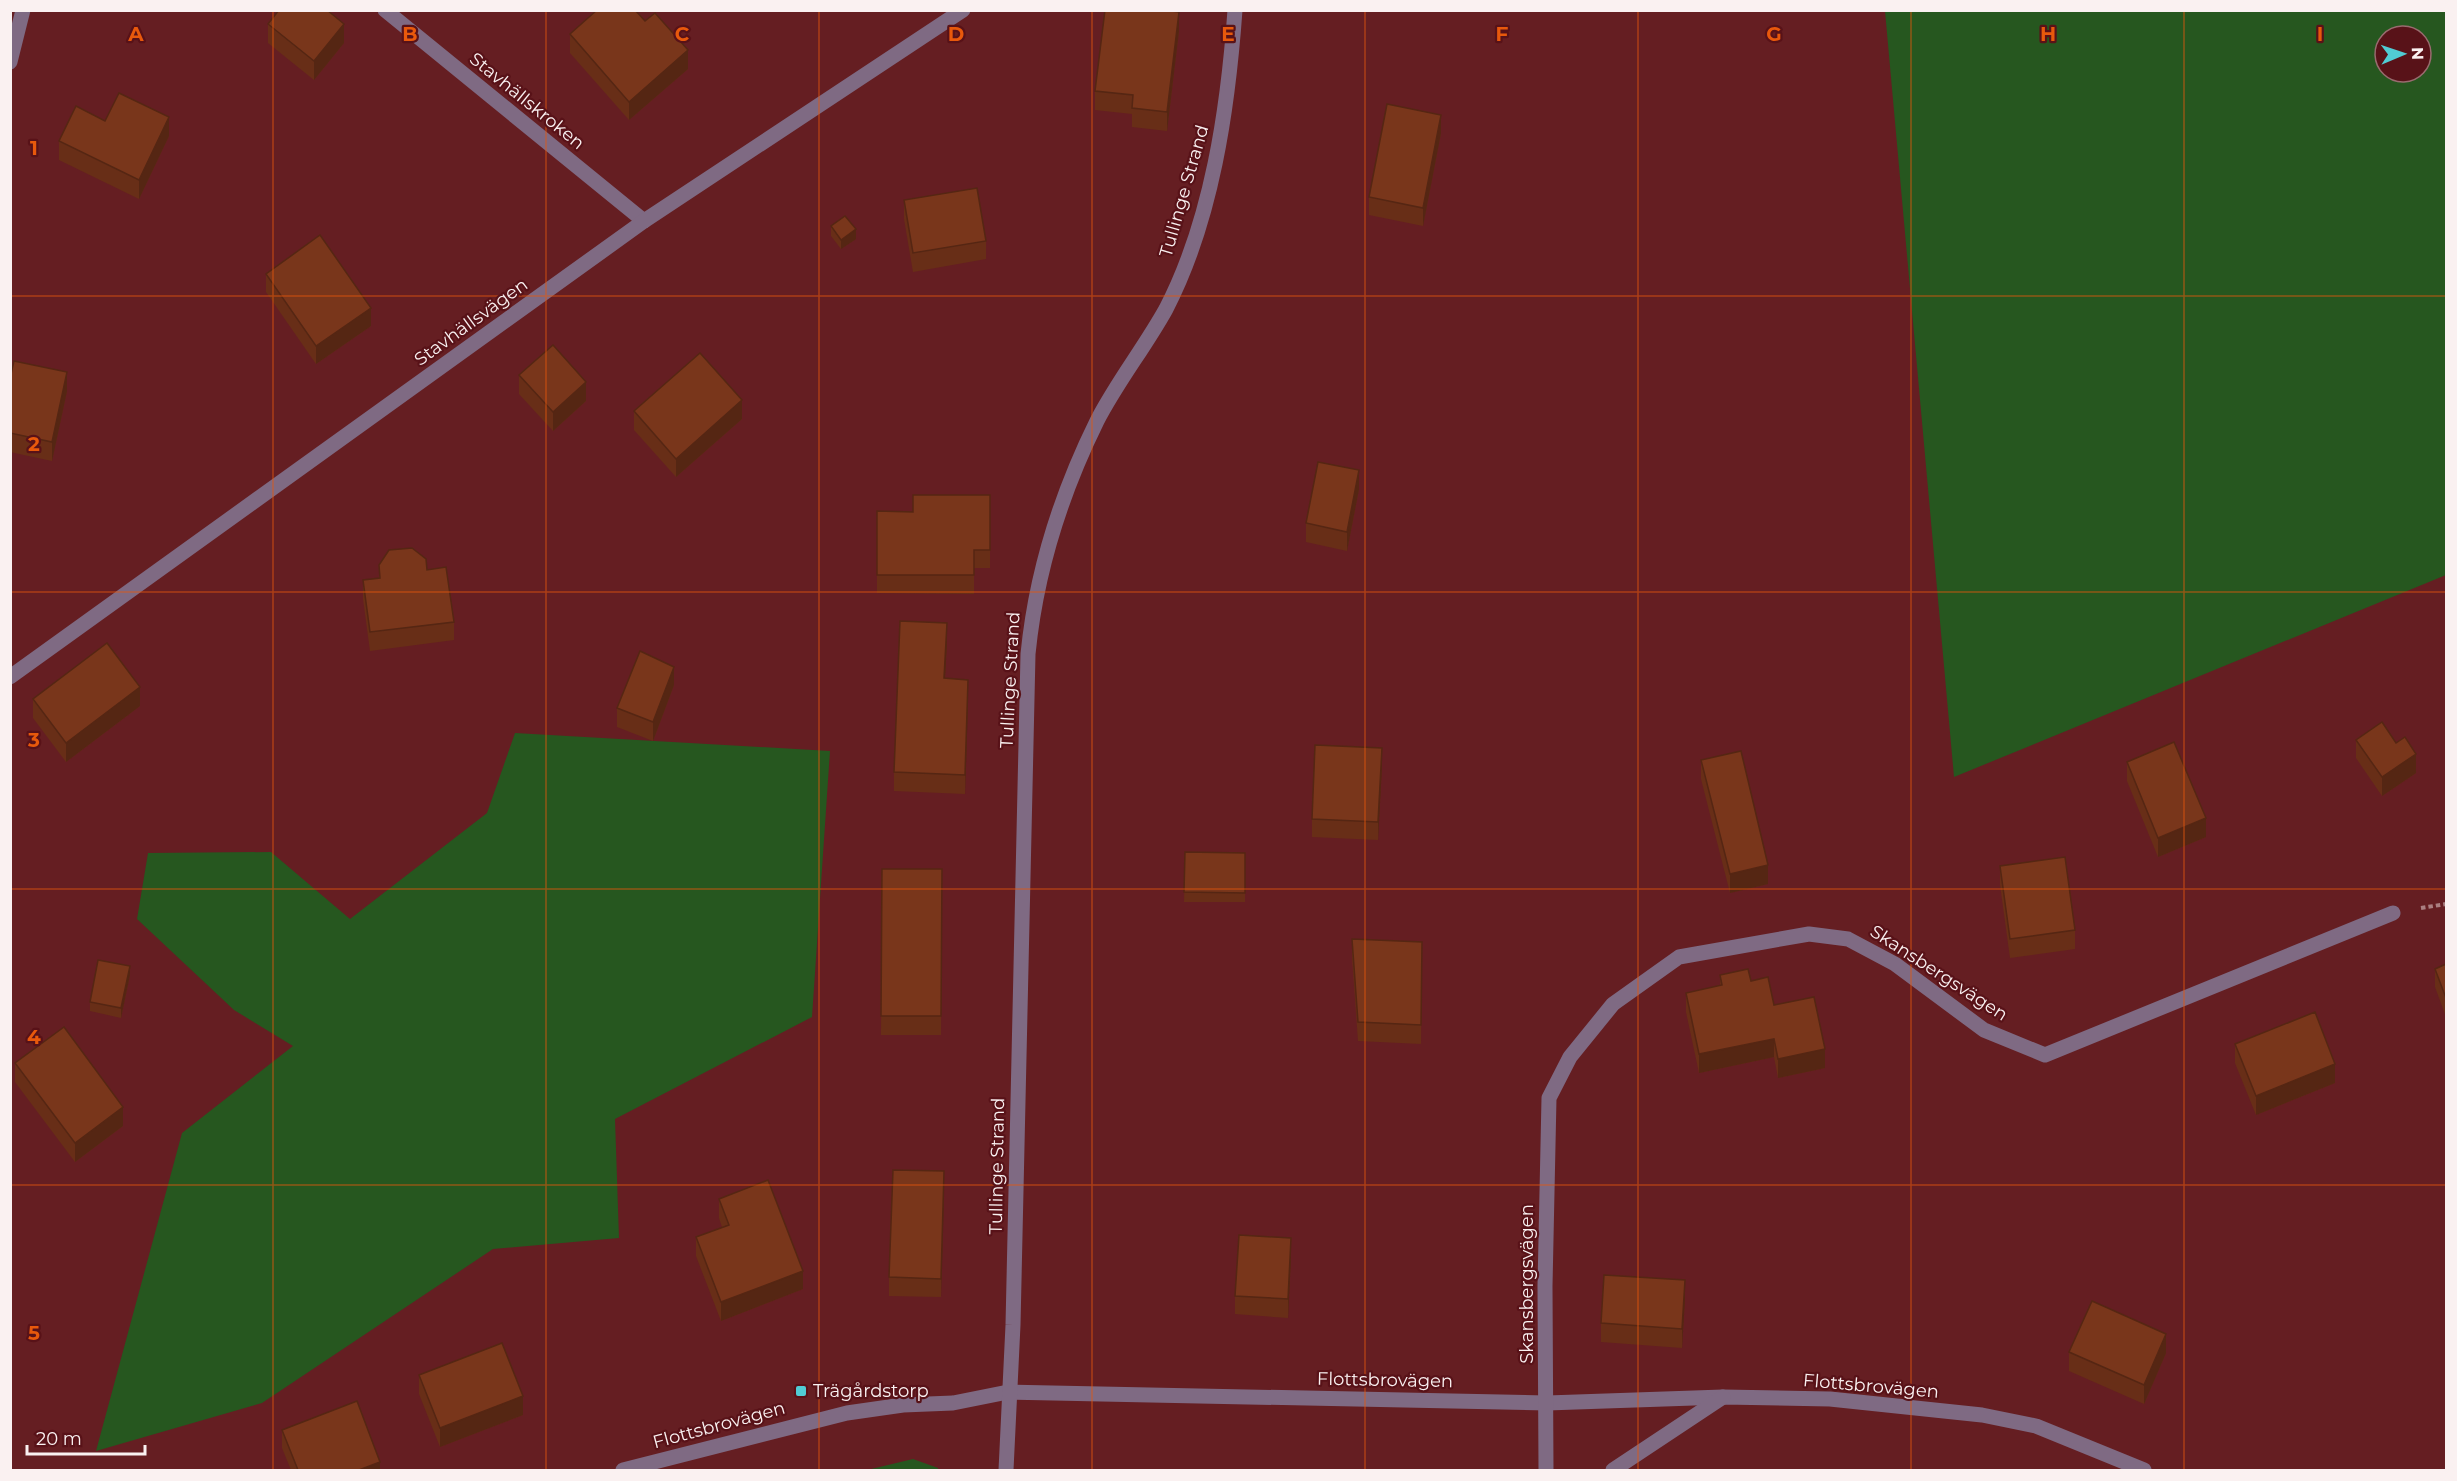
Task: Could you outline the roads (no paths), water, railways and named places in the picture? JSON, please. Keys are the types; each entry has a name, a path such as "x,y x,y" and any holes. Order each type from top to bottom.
{"street":[{"path":"10,62 23,10"},
{"name":"Stavhällskroken","path":"385,10 644,221"},
{"name":"Stavhällsvägen","path":"10,677 644,221 963,10"},
{"name":"Tullinge Strand","path":"1006,1470 1013,1325 1028,654 1032,608 1057,515 1098,420 1166,308 1190,249 1211,179 1230,90 1235,10"},
{"name":"Skansbergsvägen","path":"1546,1470 1545,1286 1549,1098 1570,1057 1613,1004 1679,957 1809,934 1848,939 1895,964 1984,1030 2045,1055 2239,973 2393,913"},
{"name":"Flottsbrovägen","path":"623,1470 847,1413 903,1405 953,1403 1008,1392 1547,1403 1723,1397 1830,1399 1982,1415 2036,1426 2144,1470"},
{"path":"1613,1470 1723,1397"}],"place":[{"name":"Trägårdstorp","path":"801,1391"}]}
